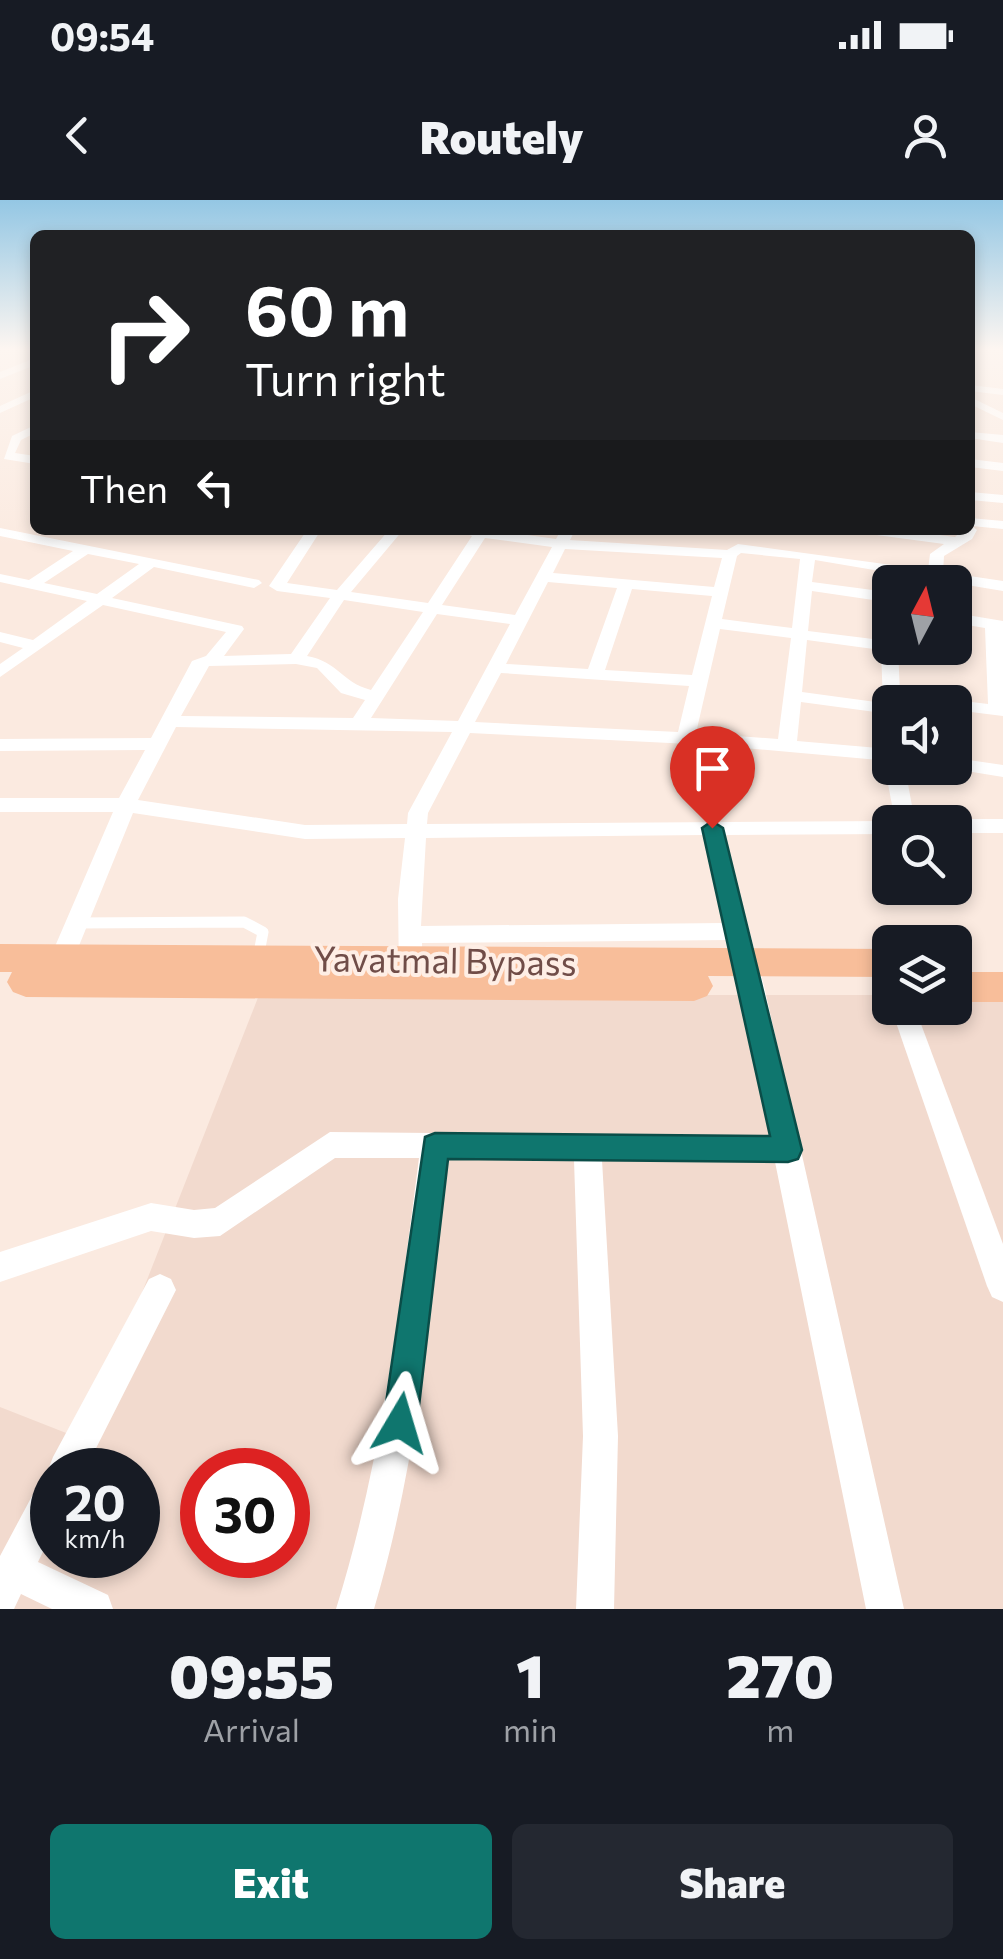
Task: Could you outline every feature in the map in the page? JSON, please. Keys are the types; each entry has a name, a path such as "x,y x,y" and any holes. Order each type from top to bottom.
{"main road":[{"name":"Yavatmal Bypass","path":"0,958 872,964"},
{"name":"Yavatmal Bypass","path":"0,982 410,959"},
{"name":"Yavatmal Bypass","path":"745,960 872,984"},
{"path":"972,964 1003,964"},
{"path":"972,987 1003,988"}],"street":[{"path":"5,420 30,426"},
{"path":"30,431 16,441 9,458 30,460"},
{"path":"0,436 30,445"},
{"path":"975,436 1003,439"},
{"path":"975,464 1003,466"},
{"path":"975,496 1003,499"},
{"path":"975,528 1003,526"},
{"path":"975,529 1003,537"},
{"path":"0,532 254,583"},
{"path":"311,535 278,586 339,598 520,621"},
{"path":"296,659 339,598 392,535"},
{"path":"360,721 480,535"},
{"path":"537,535 709,547 730,554 744,548 874,565"},
{"path":"856,562 857,535"},
{"path":"908,535 954,541"},
{"path":"936,565 937,554 961,535"},
{"path":"564,537 418,813 414,830 410,959 745,960"},
{"path":"30,585 84,550"},
{"path":"685,740 730,554"},
{"path":"787,744 808,554"},
{"path":"0,672 32,645 150,564"},
{"path":"545,577 721,592"},
{"path":"0,578 236,630 212,660"},
{"path":"972,581 1003,586"},
{"path":"594,674 626,584"},
{"path":"805,586 872,600"},
{"path":"972,621 998,625 1000,710 972,707"},
{"path":"713,622 872,644"},
{"path":"0,638 32,645"},
{"path":"62,958 126,804 198,665 212,660 296,659 323,664 347,689 374,697"},
{"path":"496,668 699,681"},
{"path":"792,696 872,702"},
{"path":"167,721 360,721 787,744 872,753"},
{"path":"0,745 155,744"},
{"path":"972,766 1003,771"},
{"path":"0,805 126,804 305,832 872,827"},
{"path":"972,826 1003,826"},
{"path":"712,828 788,1150 885,1609"},
{"path":"911,1025 992,1227 1003,1286"},
{"path":"0,1268 151,1217 194,1224 220,1222 330,1145 788,1150"},
{"path":"355,1609 383,1521 395,1462 435,1146"},
{"path":"587,1148 602,1394 602,1516 596,1609"},
{"path":"77,1448 160,1290"},
{"path":"30,1539 7,1583 94,1609"}],"lane":[{"path":"76,923 244,922 263,932 258,958"}],"shaded area":[{"path":"259,995 872,995 872,1025 972,1025 972,995 1003,995 1003,1609 0,1609 0,1407 84,1440"}],"route":[{"path":"400,1423 435,1146 788,1150 712,828"}]}
